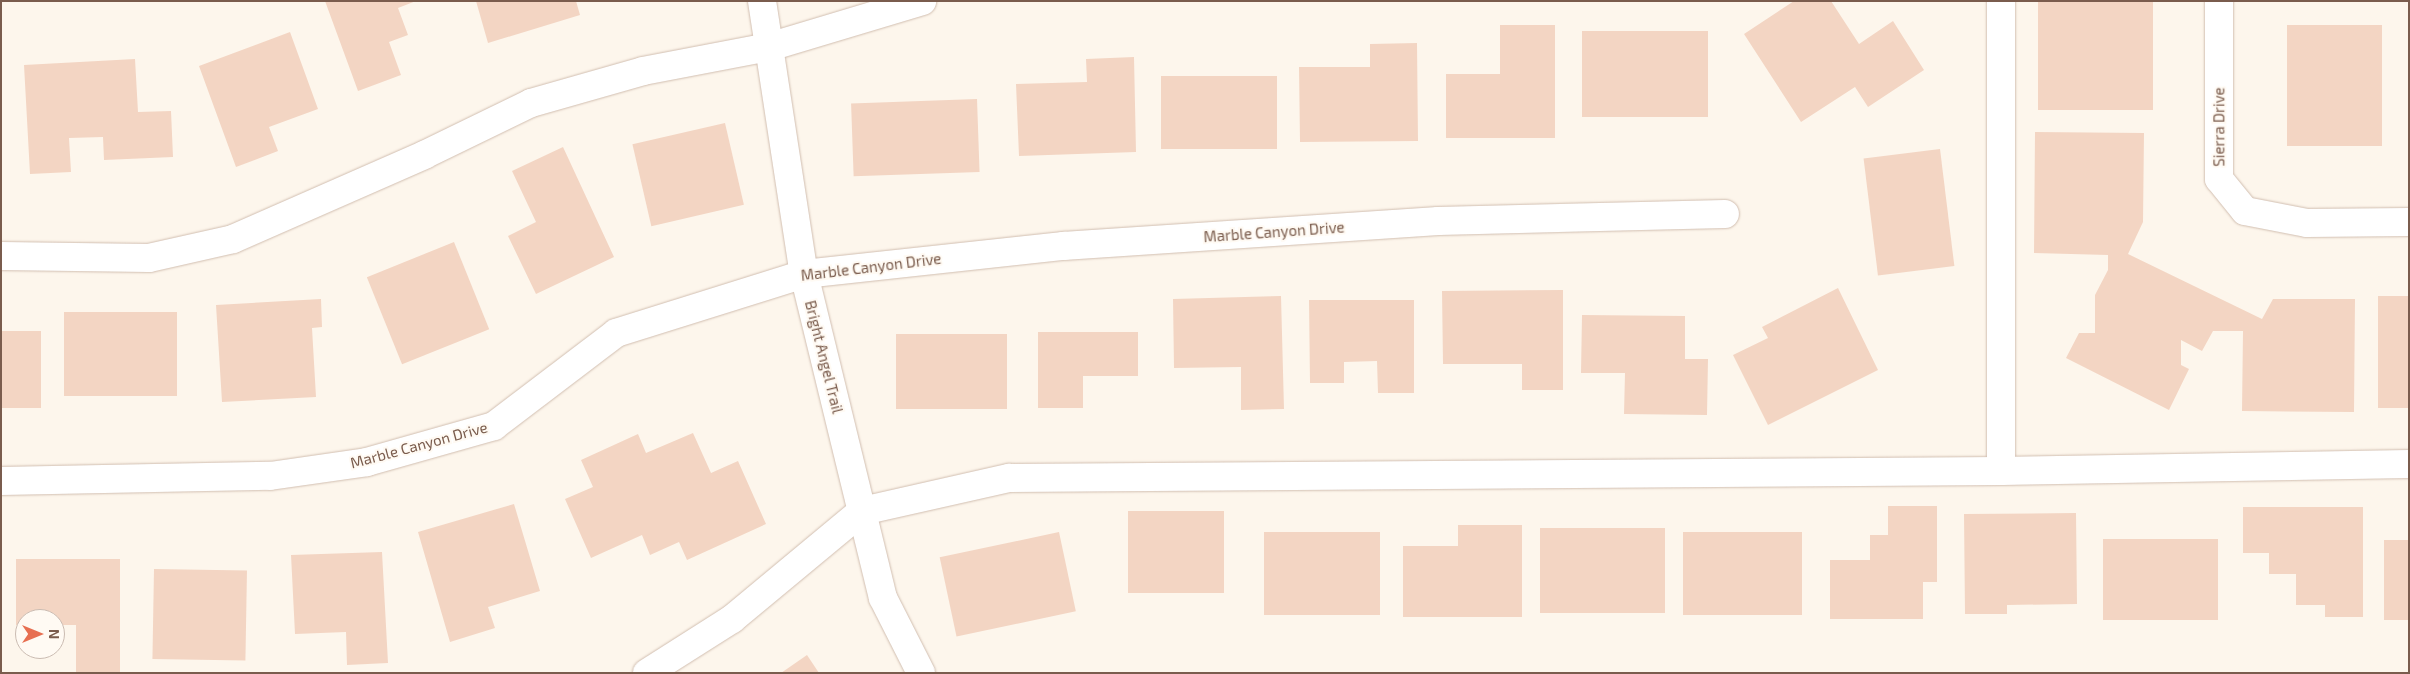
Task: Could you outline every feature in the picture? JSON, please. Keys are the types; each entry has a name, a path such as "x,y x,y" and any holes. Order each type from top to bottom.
{"street":[{"name":"Bright Angel Trail","path":"762,1 804,274 883,598 921,673"},
{"path":"1,256 149,258 233,239 424,155 531,103 643,71 769,47 922,1"},
{"path":"2001,1 2001,471"},
{"name":"Sierra Drive","path":"2219,1 2219,179 2245,211 2307,223 2409,222"},
{"name":"Marble Canyon Drive","path":"1,481 270,476 367,462 494,426 616,333 804,274 1063,246 1428,222 1725,214"},
{"path":"647,673 732,619 862,511 1010,478 2001,471 2409,464"}],"building":[{"path":"325,1 416,1 398,8 408,35 389,42 401,75 358,91"},
{"path":"476,1 576,1 580,15 488,43"},
{"path":"1794,1 1831,1 1859,44 1893,21 1924,70 1868,107 1855,87 1801,122 1744,34"},
{"path":"2038,1 2153,1 2153,110 2038,110"},
{"path":"1500,25 1555,25 1555,138 1446,138 1446,74 1500,74"},
{"path":"2287,25 2382,25 2382,146 2287,146"},
{"path":"1582,31 1708,31 1708,117 1582,117"},
{"path":"290,32 318,109 269,127 278,151 236,167 199,66"},
{"path":"1417,43 1418,141 1300,142 1299,67 1370,67 1370,44"},
{"path":"1134,57 1136,152 1019,156 1016,84 1087,82 1086,59"},
{"path":"135,59 138,112 171,111 173,157 104,160 103,137 69,138 71,172 30,174 24,65"},
{"path":"1161,76 1277,76 1277,149 1161,149"},
{"path":"977,99 980,172 854,176 851,103"},
{"path":"725,123 744,205 651,226 632,144"},
{"path":"2035,132 2144,133 2143,222 2128,254 2262,319 2273,299 2355,299 2354,412 2242,411 2243,331 2213,331 2202,351 2181,340 2181,365 2189,369 2169,410 2066,358 2079,333 2095,333 2095,295 2108,270 2108,255 2034,253"},
{"path":"563,147 614,257 536,294 508,236 536,222 512,171"},
{"path":"1940,149 1954,266 1878,276 1864,158"},
{"path":"454,242 489,329 402,364 367,277"},
{"path":"1838,288 1878,370 1768,425 1733,355 1768,338 1762,327"},
{"path":"1563,290 1563,390 1522,390 1522,364 1443,364 1442,291"},
{"path":"1281,296 1284,409 1241,410 1241,367 1174,368 1173,299"},
{"path":"2378,296 2409,296 2409,408 2378,408"},
{"path":"321,299 322,327 312,328 316,397 222,402 216,305"},
{"path":"1309,300 1414,300 1414,393 1378,393 1377,361 1344,362 1344,383 1310,383"},
{"path":"64,312 177,312 177,396 64,396"},
{"path":"1582,315 1685,316 1685,359 1708,359 1707,415 1624,414 1625,373 1581,373"},
{"path":"1,331 41,331 41,408 1,408"},
{"path":"1038,332 1138,332 1138,376 1083,376 1083,408 1038,408"},
{"path":"896,334 1007,334 1007,409 896,409"},
{"path":"693,433 711,473 738,461 766,524 687,560 679,542 650,555 642,535 591,558 565,499 593,487 581,460 638,434 646,453"},
{"path":"514,504 540,591 488,607 495,628 450,642 418,532"},
{"path":"1888,506 1937,506 1937,582 1923,582 1923,619 1830,619 1830,560 1870,560 1870,535 1888,535"},
{"path":"2243,507 2363,507 2363,617 2325,617 2325,605 2296,605 2296,574 2269,574 2269,553 2243,553"},
{"path":"1128,511 1224,511 1224,593 1128,593"},
{"path":"2076,513 2077,604 2007,605 2007,614 1965,614 1964,514"},
{"path":"1458,525 1522,525 1522,617 1403,617 1403,546 1458,546"},
{"path":"1540,528 1665,528 1665,613 1540,613"},
{"path":"1059,532 1076,611 957,637 940,557"},
{"path":"1264,532 1380,532 1380,615 1264,615"},
{"path":"1683,532 1802,532 1802,615 1683,615"},
{"path":"2103,539 2218,539 2218,620 2103,620"},
{"path":"2384,540 2409,540 2409,620 2384,620"},
{"path":"382,552 388,663 347,665 346,632 295,634 291,555"},
{"path":"16,559 120,559 120,672 76,672 76,625 65,625 65,609 16,609"},
{"path":"154,569 247,571 245,661 152,659"},
{"path":"807,655 819,673 781,673"}]}
